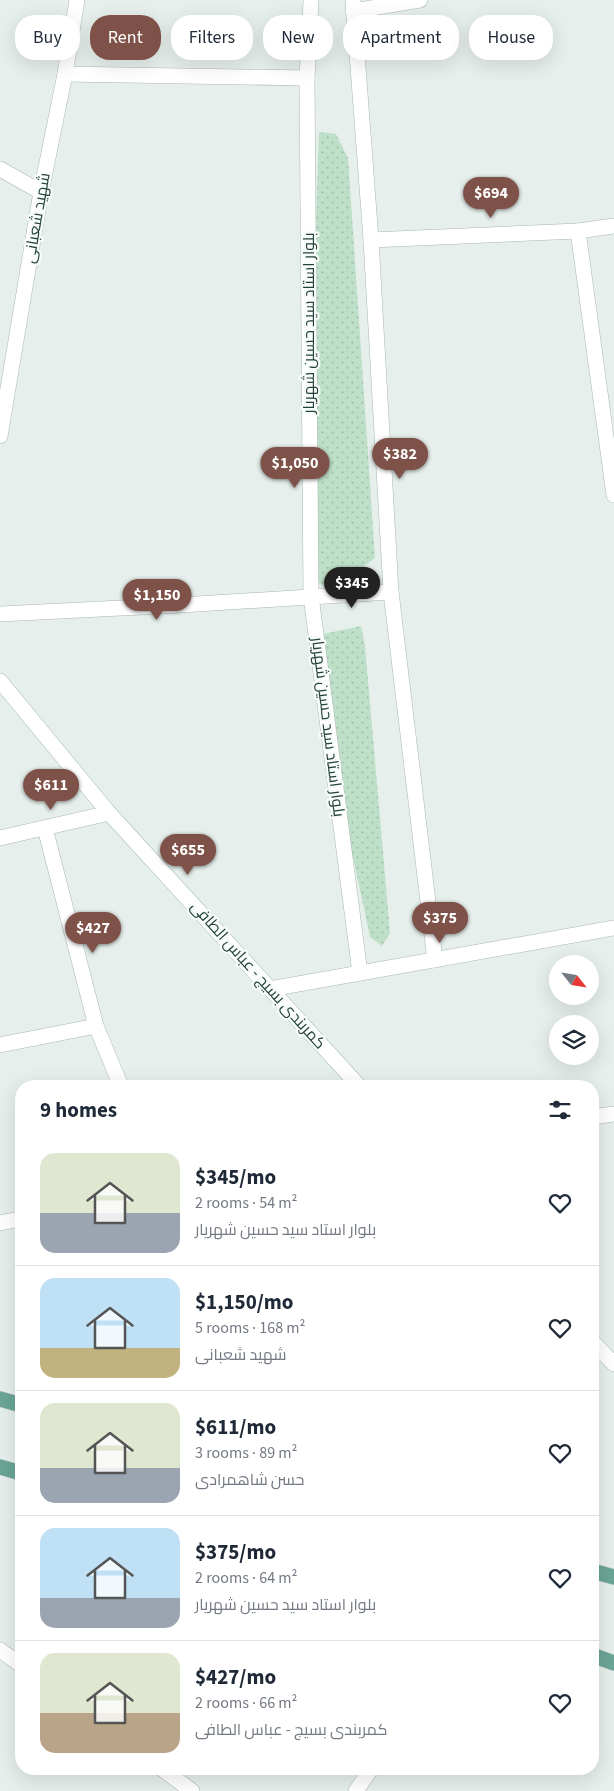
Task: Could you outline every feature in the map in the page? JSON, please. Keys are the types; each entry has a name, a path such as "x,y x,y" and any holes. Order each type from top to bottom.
{"main road":[{"path":"0,1399 15,1403"},
{"path":"0,1467 15,1471"},
{"path":"599,1573 614,1576"},
{"path":"599,1658 614,1663"}],"street":[{"name":"شهید شعبانی","path":"0,436 41,192 65,74 77,0"},
{"name":"بلوار استاد سید حسین شهریار","path":"311,0 307,78 311,596 360,973"},
{"path":"420,0 353,6 371,240 391,592 435,960"},
{"path":"65,74 307,78"},
{"path":"0,169 41,192"},
{"path":"371,240 578,230 614,226"},
{"path":"578,230 614,495"},
{"path":"0,614 391,592"},
{"name":"کمربندی بسیج - عباس الطافی","path":"0,681 110,813 354,1080"},
{"path":"0,838 110,813"},
{"path":"45,828 96,1026 118,1080"},
{"path":"270,988 614,928"},
{"path":"0,1045 96,1026"},
{"path":"599,1117 614,1114"},
{"path":"0,1223 15,1220"},
{"path":"599,1348 614,1364"},
{"path":"0,1650 15,1661"},
{"path":"170,1775 192,1791"},
{"path":"356,1791 367,1775"}],"green space":[{"path":"319,132 336,134 348,158 375,558 360,569 349,586 327,589 304,571"},
{"path":"361,626 365,646 390,933 382,946 370,937 347,829 318,635"}]}
